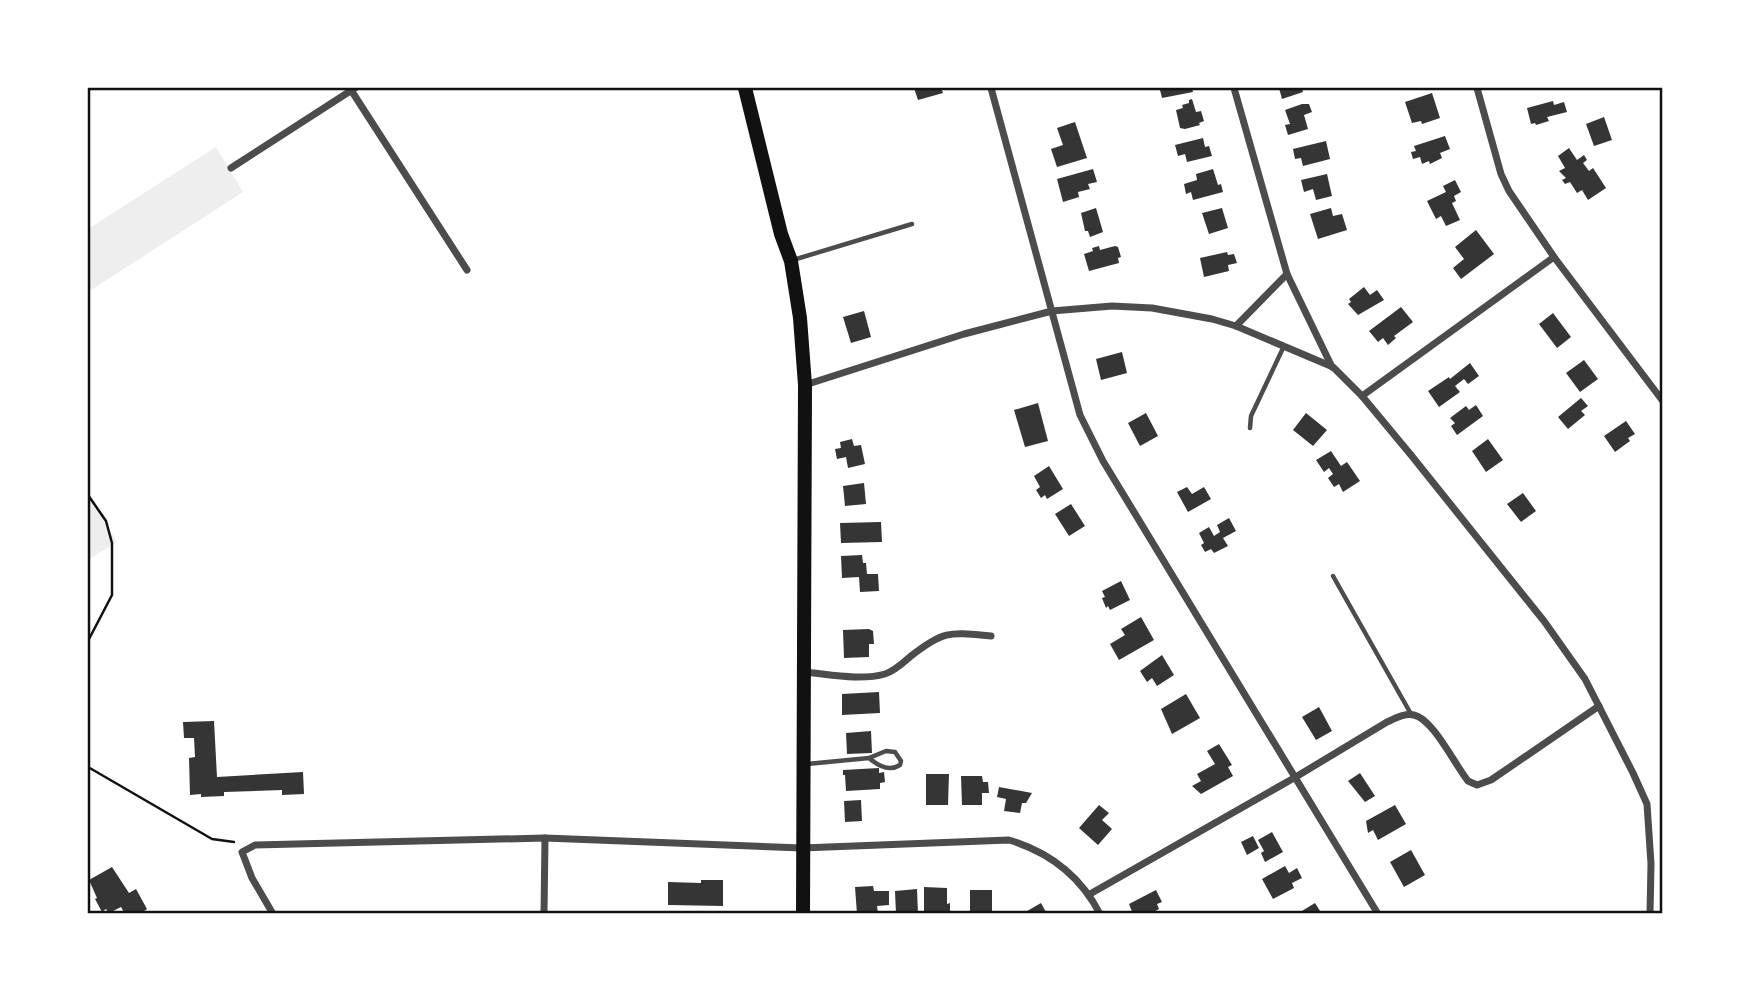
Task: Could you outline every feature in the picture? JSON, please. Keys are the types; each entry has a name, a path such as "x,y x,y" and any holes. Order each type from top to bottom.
{"main road":[{"path":"745,88 791,261 800,318 805,385 803,914"}],"street":[{"path":"991,88 1080,415 1103,461 1378,914"},
{"path":"1234,88 1287,274 1332,367 1362,396 1544,621 1585,679 1599,706 1647,804 1651,864 1650,914"},
{"path":"1476,88 1500,174 1519,208 1662,400"},
{"path":"231,168 353,89 467,270"},
{"path":"1362,396 1554,257"},
{"path":"1236,326 1287,274"},
{"path":"805,385 964,334 1052,311 1112,306 1184,313 1236,326 1332,367"},
{"path":"803,672 881,676 896,669 929,642 945,634 954,632 991,636"},
{"path":"1090,894 1402,715 1412,714 1430,726 1462,774 1477,785 1491,780 1599,706"},
{"path":"544,914 545,838"},
{"path":"273,914 252,878 242,852 255,845 545,838 802,848 1009,840 1032,847 1050,858 1090,894 1100,914"}],"lane":[{"path":"791,261 912,224"},
{"path":"1250,428 1251,416 1284,346"},
{"path":"1333,576 1412,714"},
{"path":"803,764 869,758 886,751 895,752 901,761 895,768 888,768 877,765 869,758"}],"path":[{"path":"88,495 106,521 112,543 112,595 88,641"},
{"path":"88,767 212,839 255,845"}],"shaded area":[{"path":"216,147 243,192 88,292 88,229"},
{"path":"88,494 117,542 88,560"}],"building":[{"path":"914,88 947,88 942,90 943,93 918,100"},
{"path":"1192,88 1193,92 1162,98 1160,90"},
{"path":"1279,88 1302,88 1303,92 1282,99"},
{"path":"1432,93 1440,118 1422,124 1421,121 1412,123 1405,102"},
{"path":"1192,99 1196,112 1201,111 1204,121 1199,123 1200,125 1180,128 1176,110 1183,108 1182,105"},
{"path":"1553,101 1554,105 1564,102 1567,112 1547,117 1549,121 1531,124 1527,108"},
{"path":"1309,104 1312,112 1304,115 1308,129 1288,135 1285,125 1290,124 1285,110"},
{"path":"1604,117 1612,140 1594,146 1586,124"},
{"path":"1075,122 1087,158 1057,167 1051,149 1063,145 1057,128"},
{"path":"1445,136 1450,149 1440,153 1442,158 1430,164 1429,161 1422,164 1420,157 1413,159 1411,152 1416,151 1414,146"},
{"path":"1203,138 1205,147 1209,146 1212,156 1187,162 1185,154 1178,156 1175,145"},
{"path":"1326,141 1330,159 1303,166 1301,158 1295,159 1293,149"},
{"path":"1569,148 1577,160 1584,155 1587,160 1583,163 1589,171 1593,168 1606,188 1588,200 1582,190 1577,193 1570,182 1565,184 1562,180 1566,178 1559,171 1565,168 1558,156"},
{"path":"1093,169 1097,182 1088,184 1090,189 1078,192 1079,197 1063,202 1057,179"},
{"path":"1213,169 1223,192 1193,200 1191,192 1186,194 1184,184 1197,180 1196,174"},
{"path":"1327,174 1332,196 1316,200 1313,189 1304,192 1301,180"},
{"path":"1455,180 1461,192 1454,196 1456,201 1452,203 1460,220 1446,226 1441,216 1436,219 1427,201 1446,192 1443,186"},
{"path":"1096,208 1103,232 1090,237 1088,231 1085,231 1081,213"},
{"path":"1222,208 1228,228 1209,234 1202,213"},
{"path":"1331,208 1333,216 1342,214 1347,230 1318,239 1310,214"},
{"path":"1476,230 1494,254 1461,279 1453,268 1464,259 1455,247"},
{"path":"1099,246 1100,250 1118,247 1121,257 1118,258 1119,263 1089,271 1084,254"},
{"path":"1227,252 1228,255 1234,254 1237,263 1228,265 1229,271 1204,277 1200,258"},
{"path":"1364,287 1370,295 1377,290 1384,300 1358,315 1348,304 1351,302 1349,299"},
{"path":"1401,307 1413,322 1394,336 1396,338 1388,345 1383,338 1378,342 1369,331"},
{"path":"864,311 871,337 851,343 843,317"},
{"path":"1553,313 1571,337 1557,348 1539,324"},
{"path":"1122,352 1127,373 1101,380 1096,359"},
{"path":"1584,360 1598,379 1580,392 1566,373"},
{"path":"1470,363 1479,376 1468,384 1464,379 1455,386 1460,392 1439,407 1428,391 1449,377 1450,379"},
{"path":"1581,398 1588,406 1581,411 1585,415 1568,429 1558,417"},
{"path":"1038,403 1048,441 1025,447 1014,410"},
{"path":"1476,405 1483,416 1457,435 1451,426 1455,423 1450,418 1466,406 1469,410"},
{"path":"1146,413 1158,436 1140,446 1128,423"},
{"path":"1306,413 1327,430 1313,446 1293,430"},
{"path":"1626,421 1635,434 1615,452 1604,436"},
{"path":"852,439 854,446 861,445 865,464 848,468 846,457 837,459 835,449 841,448 840,442"},
{"path":"1488,439 1503,460 1486,472 1472,451"},
{"path":"1331,451 1341,466 1347,462 1360,481 1343,492 1339,484 1334,487 1328,478 1333,474 1329,468 1324,472 1316,460"},
{"path":"1049,466 1063,489 1047,499 1045,495 1041,498 1036,490 1040,487 1034,476"},
{"path":"864,483 866,504 845,506 843,486"},
{"path":"1187,487 1192,494 1204,487 1211,499 1188,512 1177,492"},
{"path":"1523,493 1536,511 1521,522 1507,504"},
{"path":"1071,504 1085,526 1069,536 1055,514"},
{"path":"1229,518 1236,531 1223,538 1228,546 1214,553 1211,549 1205,552 1199,533 1209,527 1214,536 1220,532 1217,525"},
{"path":"881,522 882,542 841,543 840,523"},
{"path":"862,555 867,574 878,574 879,591 860,592 859,577 842,578 841,556"},
{"path":"1121,581 1130,600 1110,610 1108,606 1106,608 1102,591"},
{"path":"1141,617 1154,640 1119,660 1110,644 1125,635 1121,629"},
{"path":"843,630 873,631 874,644 869,644 869,657 844,658"},
{"path":"1162,655 1174,675 1157,686 1152,678 1147,682 1140,671"},
{"path":"879,692 880,713 842,715 842,694"},
{"path":"1186,694 1200,718 1172,734 1161,709"},
{"path":"1319,707 1332,731 1316,740 1302,717"},
{"path":"214,721 217,777 303,772 304,794 282,795 282,790 224,792 224,796 190,795 189,758 195,757 194,738 184,738 183,722"},
{"path":"871,731 872,753 847,754 846,733"},
{"path":"1219,744 1232,765 1228,767 1233,776 1201,794 1192,786 1201,781 1197,774 1215,764 1207,751"},
{"path":"879,768 879,773 884,772 885,782 880,783 880,789 846,791 843,770"},
{"path":"1360,773 1375,796 1365,802 1348,781"},
{"path":"926,774 949,774 948,805 926,805"},
{"path":"961,776 982,776 983,782 988,782 989,793 982,793 982,805 962,805"},
{"path":"999,787 1032,793 1026,803 1022,803 1020,813 1004,811 1006,799 997,797"},
{"path":"861,800 862,821 845,822 844,801"},
{"path":"1099,805 1109,813 1102,820 1112,829 1098,845 1079,828"},
{"path":"1395,805 1406,824 1378,840 1373,830 1368,833 1366,821"},
{"path":"1272,832 1283,852 1265,862 1261,853 1264,851 1258,840"},
{"path":"1253,836 1259,848 1247,855 1241,842"},
{"path":"1411,850 1425,875 1404,887 1390,862"},
{"path":"1285,866 1289,873 1297,868 1302,878 1292,883 1294,888 1273,899 1262,879"},
{"path":"112,867 129,893 136,889 147,909 140,914 125,914 121,907 109,913 106,909 102,912 89,880"},
{"path":"701,880 723,880 723,906 668,905 668,882 701,883"},
{"path":"873,886 874,891 889,891 889,905 877,906 878,913 857,914 855,887"},
{"path":"924,887 947,888 950,914 924,914"},
{"path":"917,889 918,914 896,914 895,891"},
{"path":"970,890 992,890 992,914 970,914"},
{"path":"1156,890 1162,902 1157,904 1159,909 1150,914 1133,914 1129,904"},
{"path":"1041,903 1047,914 1022,914"},
{"path":"1315,903 1322,914 1297,914"}]}
